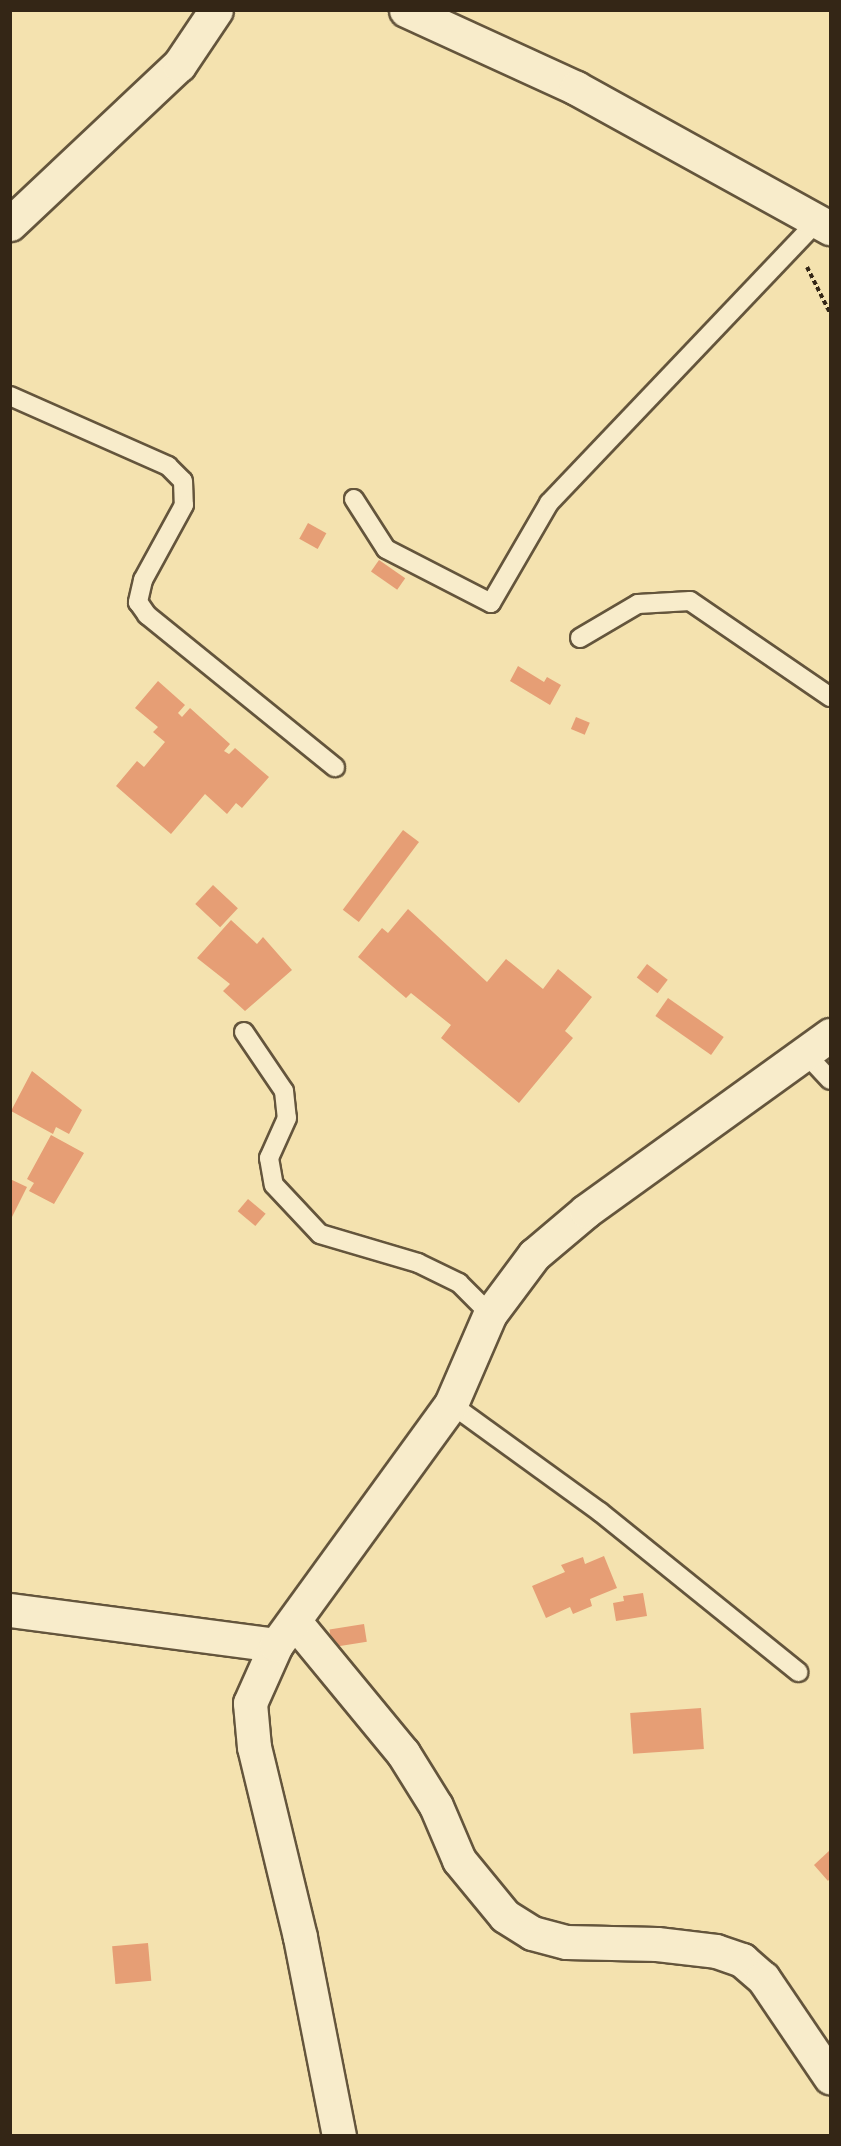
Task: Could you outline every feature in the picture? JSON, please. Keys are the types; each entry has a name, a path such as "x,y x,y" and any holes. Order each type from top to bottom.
{"street":[{"path":"10,224 178,65 216,10"},
{"path":"406,10 576,88 824,225"},
{"path":"339,2136 300,1937 254,1747 250,1703 285,1634 451,1404 490,1314 534,1255 578,1218 817,1043"},
{"path":"10,1610 285,1634 403,1754 436,1806 459,1860 505,1916 532,1933 566,1942 657,1944 716,1951 742,1960 763,1978 831,2077"}],"lane":[{"path":"354,499 386,549 491,603 549,503 723,318 824,225"},
{"path":"10,396 168,466 183,481 184,505 143,580 138,602 147,615 334,767"},
{"path":"580,638 638,604 690,601 831,697"},
{"path":"244,1032 284,1091 287,1118 269,1158 274,1185 320,1234 418,1263 459,1283 490,1314"},
{"path":"817,1043 831,1080"},
{"path":"451,1404 600,1512 798,1672"}],"path":[{"path":"797,248 831,313"}],"building":[{"path":"308,523 326,533 318,549 299,539"},
{"path":"379,560 405,578 397,590 371,571"},
{"path":"518,666 544,682 547,677 561,685 550,705 510,681"},
{"path":"158,681 185,705 178,713 182,717 190,708 230,744 224,751 229,754 235,748 269,777 242,808 236,803 227,814 205,794 171,834 116,786 137,761 144,767 165,742 153,732 158,727 135,708"},
{"path":"576,717 590,723 585,735 571,729"},
{"path":"403,830 419,842 359,922 343,910"},
{"path":"213,885 238,908 220,927 195,904"},
{"path":"408,909 487,982 506,959 543,989 558,969 592,997 565,1031 573,1038 519,1103 441,1038 451,1025 411,993 406,998 358,957 382,928 388,933"},
{"path":"231,920 257,944 263,937 292,970 245,1011 223,991 230,984 197,958"},
{"path":"647,964 668,980 658,993 637,978"},
{"path":"668,998 724,1037 711,1055 655,1016"},
{"path":"32,1071 82,1110 69,1134 56,1127 53,1134 11,1111"},
{"path":"51,1135 84,1153 54,1204 29,1191 34,1183 27,1179"},
{"path":"10,1179 27,1187 10,1221"},
{"path":"248,1199 266,1214 255,1226 238,1211"},
{"path":"604,1556 617,1588 590,1599 592,1606 573,1614 570,1607 546,1618 532,1586 565,1572 561,1565 583,1557 585,1564"},
{"path":"643,1593 647,1616 616,1621 613,1603 624,1601 623,1596"},
{"path":"364,1624 367,1642 332,1647 329,1629"},
{"path":"701,1708 704,1749 633,1754 630,1713"},
{"path":"830,1850 830,1878 828,1881 814,1865"},
{"path":"148,1943 151,1981 115,1984 112,1946"}]}
